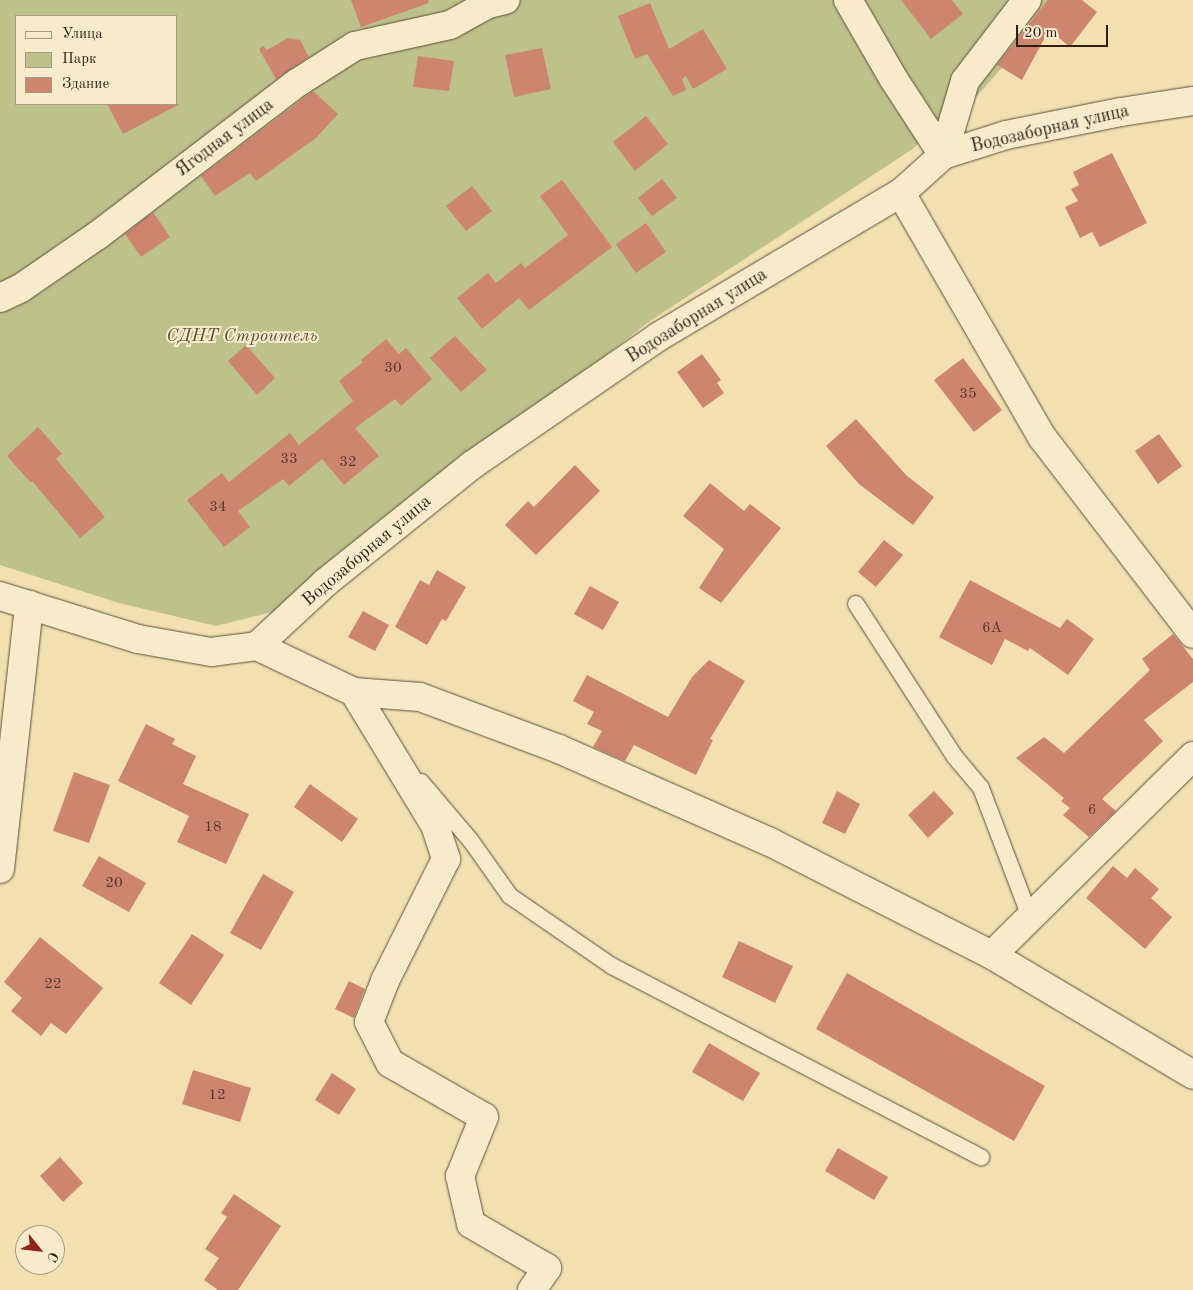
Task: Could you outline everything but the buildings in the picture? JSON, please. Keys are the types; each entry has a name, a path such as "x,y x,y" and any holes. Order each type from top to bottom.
{"street":[{"name":"Ягодная улица","path":"0,298 21,288 98,235 297,83 355,46 450,25 464,8 506,0"},
{"path":"848,0 893,78 943,155"},
{"path":"943,155 965,81 1027,0"},
{"name":"Водозаборная улица","path":"257,646 326,582 472,465 658,338 901,193 943,155 1006,135 1121,112 1193,101"},
{"path":"901,193 1042,437 1193,634"},
{"path":"0,596 138,639 211,652 257,646 354,692 420,698 559,749 770,842 992,955 1193,1075"},
{"path":"0,869 29,605"},
{"path":"354,692 435,825 446,859 385,981 369,1022 390,1063 484,1117 460,1176 471,1224 547,1268 532,1290"},
{"path":"992,955 1193,756"}],"lane":[{"path":"856,604 955,757 981,788 1030,918"},
{"path":"381,734 471,841 510,896 612,966 981,1157"}],"green space":[{"name":"СДНТ Строитель","path":"0,0 1061,0 977,96 911,150 647,323 288,608 216,626 119,603 0,565"}]}
